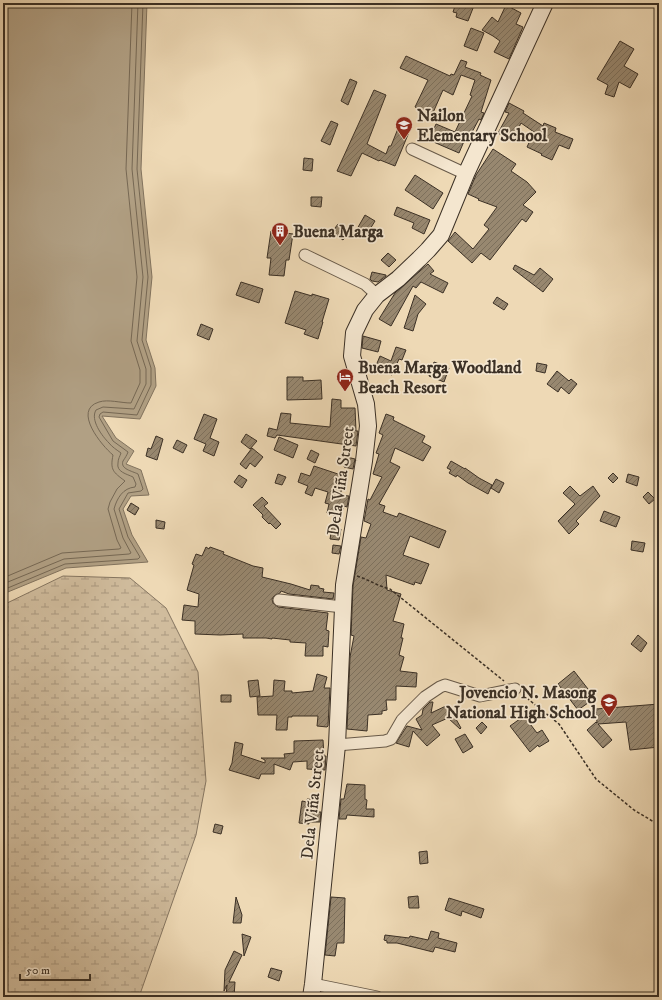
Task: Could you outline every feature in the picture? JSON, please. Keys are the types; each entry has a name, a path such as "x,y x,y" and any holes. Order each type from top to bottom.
{"street":[{"name":"Dela Viña Street","path":"312,991 337,745 345,572 364,461 368,426 366,404 352,356 354,333 365,310 377,295 398,279 441,235 466,174 545,3"},
{"path":"412,149 466,174"},
{"path":"305,255 365,284 377,295"},
{"path":"279,600 343,607"},
{"path":"337,745 385,741 391,739 402,720 425,697 445,685 480,696 515,689"},
{"path":"312,991 377,997"}],"green space":[{"path":"63,576 130,578 166,608 198,672 206,781 196,835 139,997 3,997 3,605"}],"water":[{"path":"3,3 147,3 141,169 152,277 146,340 155,368 156,386 140,419 102,416 116,438 134,451 126,464 141,470 149,495 131,496 123,509 132,535 148,562 66,568 3,594"}],"building":[{"path":"456,3 475,3 468,21 456,17 457,13 453,12"},
{"path":"506,5 521,13 516,24 523,27 509,59 494,52 500,41 482,30 492,17 498,22"},
{"path":"471,28 484,33 477,51 464,46"},
{"path":"620,41 634,49 624,66 638,74 630,88 619,82 614,97 605,94 608,85 597,79"},
{"path":"406,56 450,76 451,74 454,75 461,60 467,62 465,67 481,73 480,75 491,80 481,112 484,113 481,120 479,119 471,134 468,132 459,153 429,140 436,124 455,132 472,96 470,95 475,80 461,75 453,95 443,90 432,115 415,107 428,80 400,68"},
{"path":"350,79 357,82 348,105 341,101"},
{"path":"374,90 386,95 367,144 386,154 389,146 391,146 401,121 412,125 395,166 380,160 379,161 362,153 351,176 337,171"},
{"path":"509,103 524,111 523,113 543,126 544,123 556,128 555,132 573,139 569,149 559,145 552,160 541,155 542,154 527,147 534,132 521,123 512,141 498,133 509,113 505,112"},
{"path":"331,121 338,124 330,145 321,141"},
{"path":"493,149 516,164 511,171 527,182 536,192 523,205 533,212 526,222 522,219 490,260 481,253 472,263 448,241 455,232 473,249 489,229 484,225 497,207 478,200 479,199 468,194 476,175"},
{"path":"304,158 313,159 312,171 303,170"},
{"path":"415,175 443,193 433,209 405,190"},
{"path":"311,197 322,197 321,207 311,206"},
{"path":"397,207 430,220 424,234 412,228 414,223 394,215"},
{"path":"365,215 375,221 367,234 357,229"},
{"path":"338,224 349,232 343,240 332,232"},
{"name":"Buena Marga","path":"271,231 293,234 289,260 286,260 284,276 269,275 271,258 267,258"},
{"path":"388,253 396,260 389,267 381,260"},
{"path":"428,264 434,271 430,274 448,283 443,293 421,282 416,288 413,286 391,326 379,319 395,293"},
{"path":"515,265 534,275 540,268 553,279 543,292 513,269"},
{"path":"372,272 386,276 378,282 372,281 370,279"},
{"path":"241,282 263,289 259,303 236,295"},
{"path":"295,291 329,299 318,339 304,334 306,330 285,323"},
{"path":"415,295 426,304 418,314 413,331 404,328"},
{"path":"497,297 508,304 504,310 493,303"},
{"path":"201,324 213,329 209,340 197,335"},
{"path":"363,336 381,341 378,352 362,348"},
{"path":"396,347 406,350 402,360 399,359 392,375 375,368 380,356 391,361"},
{"path":"434,362 449,368 444,382 429,376"},
{"path":"537,363 547,365 545,373 536,371"},
{"path":"557,371 569,381 571,379 577,384 569,394 561,387 558,392 547,384"},
{"path":"287,377 303,377 303,381 321,380 322,399 287,400"},
{"path":"332,399 341,400 341,408 355,408 356,431 358,431 356,446 277,435 275,438 267,436 269,428 277,430 281,413 291,414 290,423 330,427"},
{"path":"204,414 217,419 210,438 219,442 214,456 203,451 206,444 194,439"},
{"path":"386,414 394,417 393,420 425,436 422,442 431,447 423,461 395,448 390,462 400,467 379,504 385,506 383,512 397,517 399,513 446,531 439,548 410,536 403,555 429,564 421,584 415,582 414,585 386,575 387,590 401,594 393,621 404,624 401,638 403,638 399,655 404,657 400,671 417,673 416,687 396,686 396,700 386,700 387,710 382,711 382,714 368,715 367,731 347,729 350,657 354,636 351,635 353,586 361,537 366,538 371,524 364,521 368,499 370,500 382,477 373,474 379,454 376,453 383,435 379,433"},
{"path":"246,434 257,441 250,449 241,442"},
{"path":"156,436 163,439 157,460 146,456 148,448 151,449"},
{"path":"279,437 298,445 293,458 274,450"},
{"path":"177,440 187,445 183,453 173,448"},
{"path":"252,448 263,457 255,467 250,463 246,469 240,464"},
{"path":"311,450 319,454 315,463 307,459"},
{"path":"347,457 355,459 353,469 344,467"},
{"path":"451,461 492,485 488,494 457,475 456,477 449,473 451,470 447,468"},
{"path":"314,466 341,475 338,483 343,485 340,495 349,496 347,507 344,506 337,529 341,529 339,540 330,539 334,515 327,513 329,504 325,503 328,492 315,488 312,496 305,493 308,486 298,482 301,473 310,476"},
{"path":"613,473 618,478 613,483 608,478"},
{"path":"278,474 286,477 282,485 275,483"},
{"path":"628,474 639,477 637,486 626,482"},
{"path":"239,475 247,480 242,488 234,482"},
{"path":"496,479 504,483 499,493 491,488"},
{"path":"570,486 580,496 593,486 600,496 576,521 579,524 569,534 558,521 575,504 563,493"},
{"path":"648,492 655,499 649,504 643,497"},
{"path":"262,497 268,503 264,506 281,524 276,529 262,517 263,515 253,505"},
{"path":"131,503 139,508 135,515 127,510"},
{"path":"604,511 620,517 616,527 600,521"},
{"path":"156,520 165,522 164,529 156,528"},
{"path":"632,541 645,543 643,552 631,550"},
{"path":"333,545 341,546 339,554 332,553"},
{"path":"206,547 224,552 223,554 253,566 263,568 262,577 310,590 311,585 319,586 319,588 324,589 323,592 334,593 333,599 289,594 281,591 272,599 273,603 278,607 328,613 326,630 329,631 328,647 323,646 323,656 305,656 306,643 290,642 290,640 272,638 243,638 243,634 195,634 195,621 182,620 184,605 198,607 199,594 187,590 194,565 192,564 196,554 202,556"},
{"path":"638,635 647,643 641,652 631,644"},
{"path":"574,671 595,698 578,710 558,684"},
{"path":"317,674 327,677 324,688 330,688 327,727 317,726 318,716 292,716 288,717 287,730 276,730 277,715 258,715 257,697 273,696 274,680 285,681 284,691 292,691 292,693 313,691"},
{"path":"258,680 260,696 250,697 248,681"},
{"path":"221,695 231,695 231,702 221,702"},
{"path":"430,702 433,702 431,713 448,705 461,728 460,729 448,718 432,725 440,735 427,746 413,731 409,747 396,743 407,726 422,730 416,719 422,715 423,709"},
{"path":"659,704 659,747 630,750 626,722 598,724 612,740 603,748 587,730 596,722 597,723 596,709"},
{"path":"524,716 537,733 542,730 549,741 539,747 538,745 530,752 510,726"},
{"path":"482,722 487,727 481,734 476,728"},
{"path":"465,734 473,747 463,753 455,739"},
{"path":"323,740 324,756 326,756 325,770 307,769 307,761 293,762 290,770 274,764 274,774 261,774 259,779 229,770 232,763 235,742 243,744 241,755 265,763 265,760 261,758 285,758 284,754 294,753 294,741"},
{"path":"347,784 365,785 365,799 367,800 366,809 374,809 374,817 347,815 346,819 339,819 341,799 344,799"},
{"path":"307,799 318,800 316,812 321,812 320,822 309,822 309,824 299,823 302,801 307,802"},
{"path":"215,824 223,826 221,834 213,832"},
{"path":"427,851 428,863 420,864 419,852"},
{"path":"418,896 419,908 409,908 408,897"},
{"path":"236,897 242,915 241,923 233,923"},
{"path":"331,897 345,898 344,943 337,943 335,956 325,955"},
{"path":"449,898 484,909 481,918 462,911 461,916 445,910"},
{"path":"431,931 439,933 438,938 457,943 455,952 435,947 433,952 397,943 387,943 387,941 384,940 385,935 409,938 410,936 428,940"},
{"path":"242,934 251,937 244,956"},
{"path":"234,951 242,955 229,982 235,982 234,997 226,997 227,985 224,991 225,970"},
{"path":"271,968 282,971 279,981 268,977"}],"place":[{"name":"Nailon Elementary School","path":"404,140"},
{"name":"Buena Marga","path":"280,246"},
{"name":"Buena Marga Woodland Beach Resort","path":"345,392"},
{"name":"Jovencio N. Masong National High School","path":"609,717"}]}
